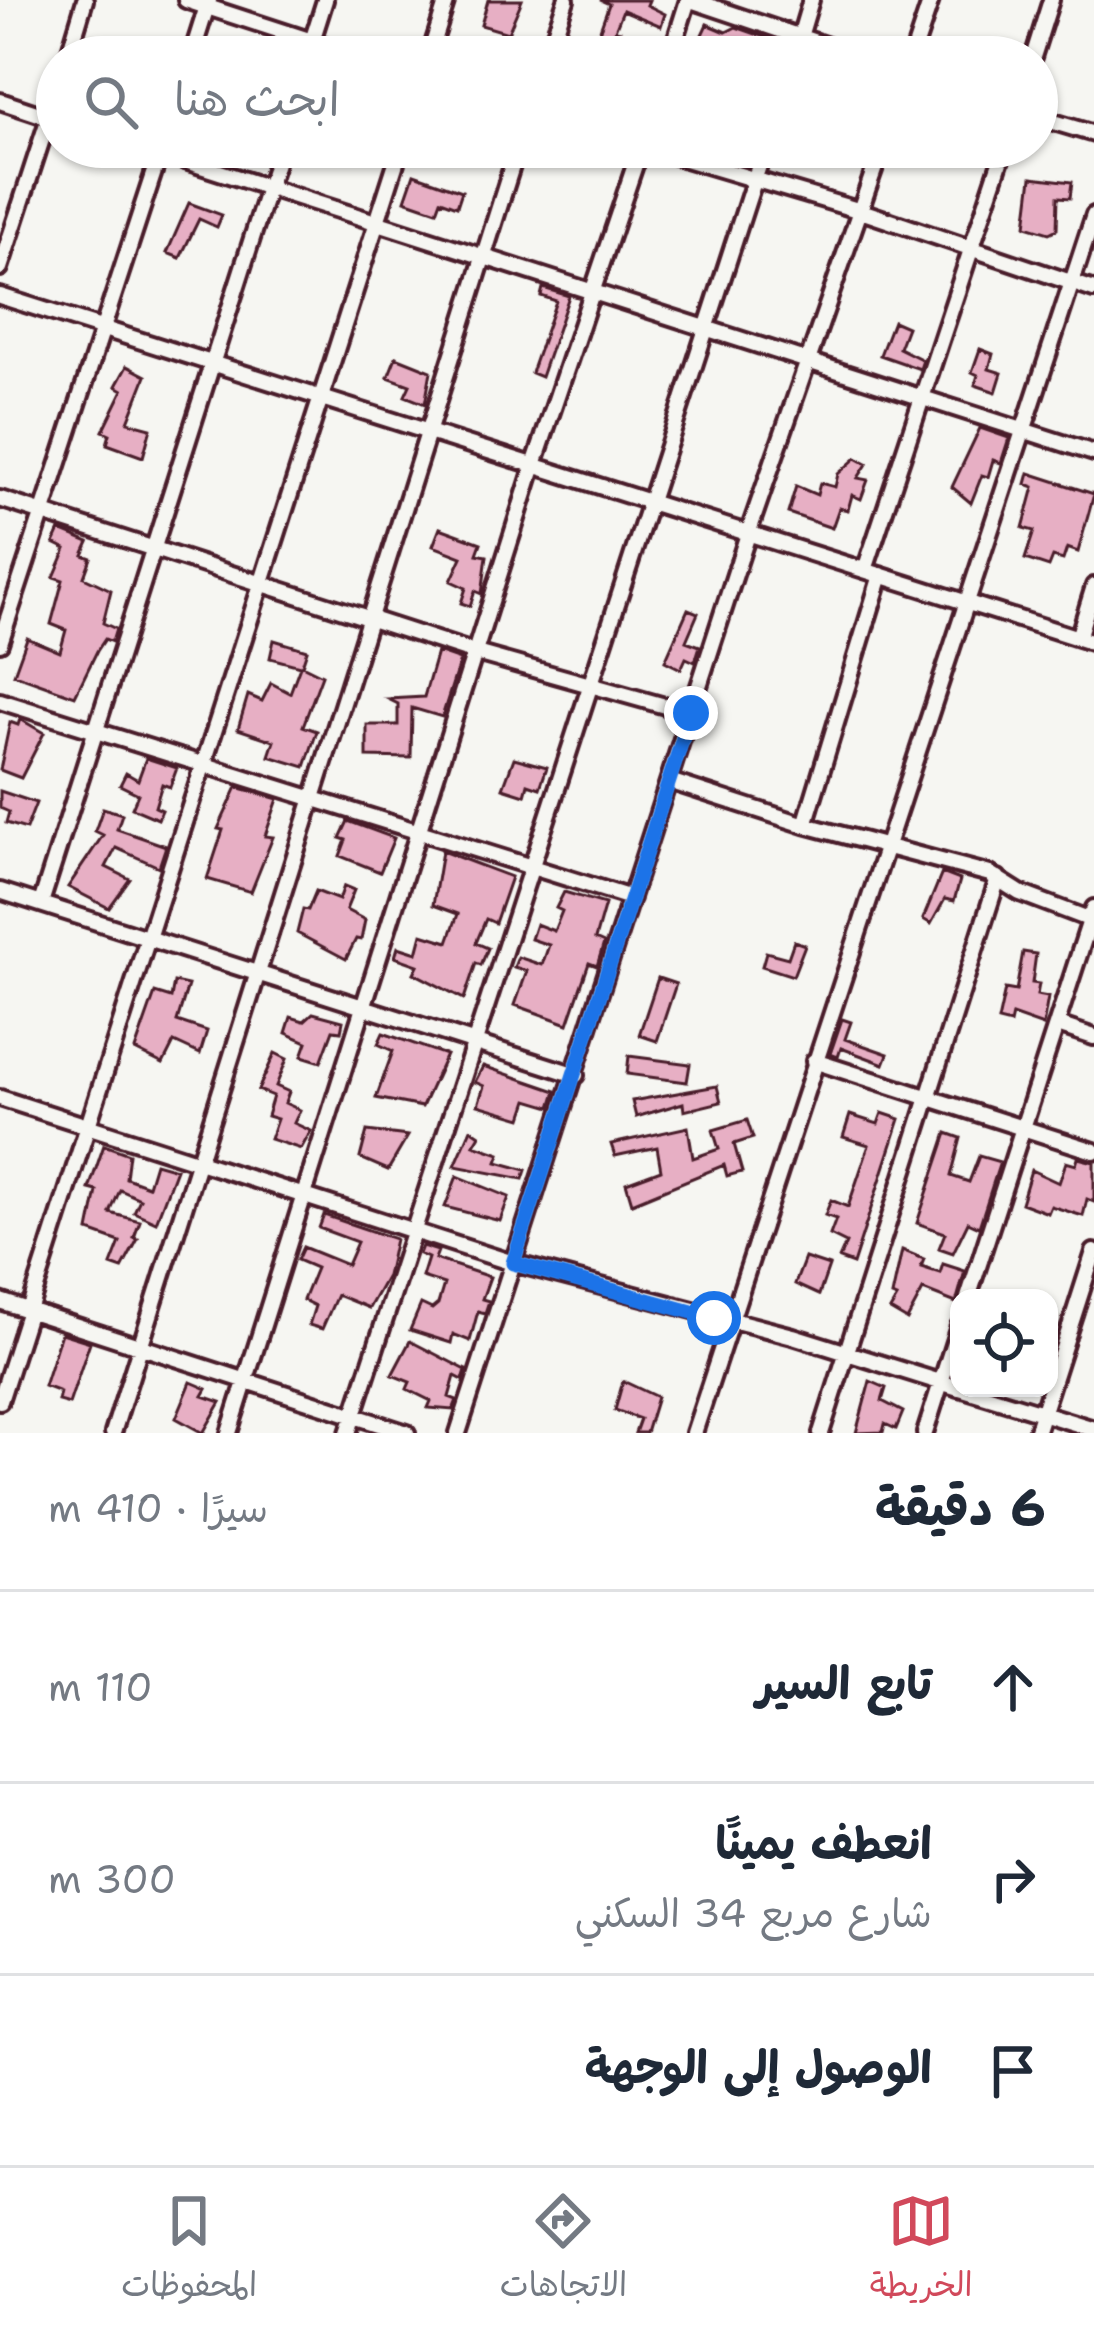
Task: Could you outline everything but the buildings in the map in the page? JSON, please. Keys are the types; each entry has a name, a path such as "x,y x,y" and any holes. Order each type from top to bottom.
{"street":[{"path":"74,36 85,0"},
{"path":"186,0 208,3 280,36"},
{"path":"313,36 325,0"},
{"path":"436,36 448,0"},
{"path":"554,36 566,0"},
{"path":"677,36 689,0 800,35 812,0"},
{"path":"919,36 931,0"},
{"path":"1040,36 1051,0"},
{"path":"198,36 208,3"},
{"path":"0,101 36,113"},
{"path":"1058,123 1094,134"},
{"path":"0,268 36,167"},
{"path":"0,643 155,168"},
{"path":"215,168 1094,453"},
{"path":"41,903 92,730 274,168"},
{"path":"0,1401 199,765 394,168"},
{"path":"112,1433 308,799 511,168"},
{"path":"230,1433 533,468 636,168"},
{"path":"714,168 861,211 1094,290"},
{"path":"350,1425 759,168"},
{"path":"458,1433 748,530 813,360 875,168"},
{"path":"805,825 923,397 998,168"},
{"path":"694,1433 1094,215"},
{"path":"0,296 1086,640 1094,586"},
{"path":"0,499 476,653 691,713"},
{"path":"0,701 631,898"},
{"path":"669,781 805,825 998,878 1020,893 1093,916 971,1289"},
{"path":"821,1433 998,878"},
{"path":"0,891 576,1075"},
{"path":"1058,1025 1094,1036"},
{"path":"814,1061 1094,1150"},
{"path":"0,1098 513,1263 950,1385"},
{"path":"1036,1433 1094,1252"},
{"path":"0,1301 243,1382 350,1425 407,1433"},
{"path":"925,1433 950,1353"},
{"path":"992,1397 1094,1429"}],"route":[{"path":"691,713 513,1263 714,1318"}]}
